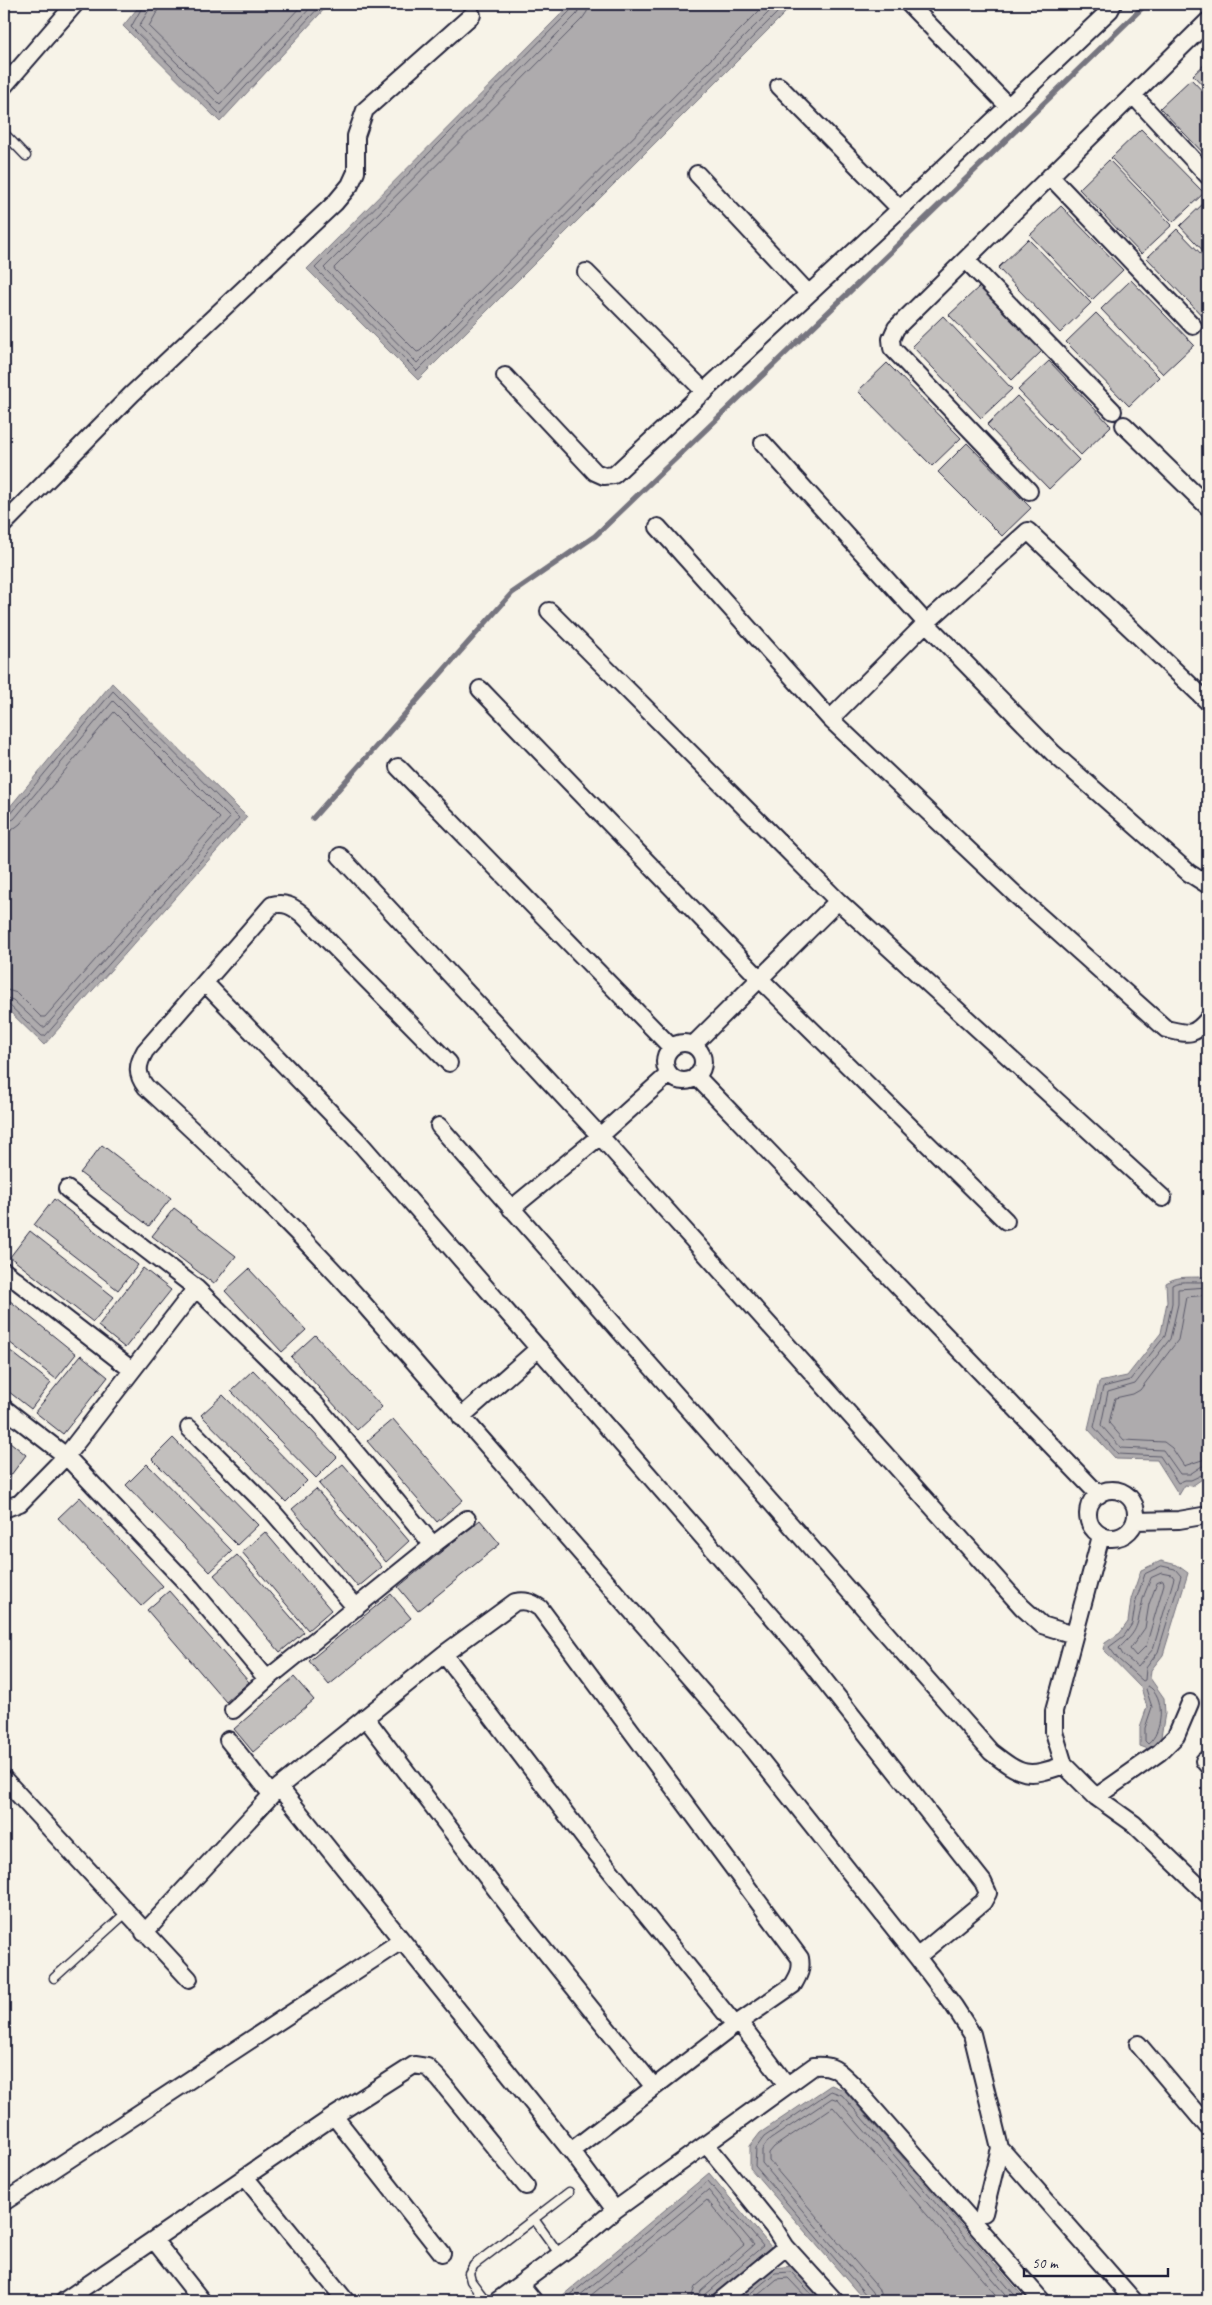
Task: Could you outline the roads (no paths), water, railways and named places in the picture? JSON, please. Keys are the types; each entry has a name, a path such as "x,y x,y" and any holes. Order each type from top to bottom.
{"street":[{"path":"4,86 75,4"},
{"path":"909,4 1008,106"},
{"path":"505,376 596,472 604,476 614,475 706,392 808,293 900,209 1110,10 1113,4"},
{"path":"4,524 132,394 335,203 350,185 356,172 356,136 365,110 472,15"},
{"path":"1029,491 892,348 891,339 896,328 1208,21"},
{"path":"779,86 900,209"},
{"path":"1133,94 1208,176"},
{"path":"697,174 808,293"},
{"path":"1050,176 1193,326"},
{"path":"966,260 1113,411"},
{"path":"586,272 706,392"},
{"path":"1124,425 1208,507"},
{"path":"763,443 926,623 1053,753 1189,874 1208,885"},
{"path":"658,527 830,720 1016,895 1166,1029 1188,1034 1199,1030 1208,1019"},
{"path":"830,720 926,623 1028,531 1208,702"},
{"path":"549,612 838,901 1163,1198"},
{"path":"480,688 761,980 1006,1221"},
{"path":"398,767 671,1047"},
{"path":"340,856 600,1136 1022,1607 1042,1625 1074,1635"},
{"path":"694,1045 838,901"},
{"path":"449,1064 302,914 290,906 281,903 272,905 145,1051 138,1070 140,1079 301,1234 751,1748 917,1957 954,2006 972,2034 1000,2148 1134,2301"},
{"path":"205,983 358,1142 795,1643 983,1882 988,1893 983,1902 917,1957"},
{"path":"682,1043 694,1045 701,1054 702,1066 696,1076 688,1080 678,1080 669,1074 665,1065 666,1055 671,1047 682,1043"},
{"path":"511,1209 600,1136 669,1074"},
{"path":"696,1076 1099,1494"},
{"path":"439,1126 991,1752 1023,1773 1038,1774 1064,1765"},
{"path":"68,1190 196,1288 315,1404 433,1545"},
{"path":"4,1270 132,1370"},
{"path":"4,1509 20,1503 66,1456 196,1288"},
{"path":"461,1417 539,1348"},
{"path":"4,1408 66,1456 191,1588 267,1679"},
{"path":"189,1428 272,1511 356,1608"},
{"path":"1115,1491 1129,1498 1136,1513 1135,1521 1125,1534 1109,1538 1101,1536 1090,1524 1088,1516 1089,1507 1099,1494 1115,1491"},
{"path":"1135,1521 1207,1517"},
{"path":"233,1710 267,1679 467,1519"},
{"path":"1101,1536 1054,1711 1054,1732 1064,1765 1096,1798 1134,1824 1175,1861 1208,1895"},
{"path":"144,1933 275,1790 365,1716 514,1602 524,1600 540,1608 800,1958 802,1966 800,1975 793,1985 737,2024 571,2151"},
{"path":"444,1654 588,1843 787,2085"},
{"path":"1096,1798 1160,1752 1176,1736 1190,1703"},
{"path":"365,1716 507,1904 654,2087"},
{"path":"228,1740 275,1790 426,1968 571,2151 614,2210"},
{"path":"4,1779 144,1933 189,1979"},
{"path":"4,2202 401,1940"},
{"path":"1138,2044 1208,2127"},
{"path":"502,2300 614,2210 814,2066 826,2064 839,2071 1042,2301"},
{"path":"64,2301 334,2116 414,2065 427,2067 526,2186"},
{"path":"334,2116 442,2254"},
{"path":"706,2144 774,2228 786,2247 835,2301"},
{"path":"984,2213 1000,2148"},
{"path":"245,2177 346,2301"},
{"path":"154,2240 202,2301"},
{"path":"720,2301 786,2247"},
{"path":"520,2284 534,2301"}],"lane":[{"path":"4,133 26,156"},
{"path":"54,1978 126,1913"},
{"path":"486,2301 471,2280 469,2273 474,2265 569,2192"},
{"path":"534,2219 560,2254"}],"water":[{"path":"141,4 329,4 220,122 123,26"},
{"path":"571,4 783,4 789,9 418,380 307,269"},
{"path":"112,683 247,817 44,1045 4,1006 4,814"},
{"path":"1208,1276 1208,1475 1192,1486 1185,1485 1179,1495 1157,1460 1116,1459 1088,1429 1099,1382 1127,1376 1161,1333 1167,1302 1166,1283 1181,1278"},
{"path":"1161,1561 1177,1565 1188,1573 1163,1655 1151,1670 1150,1678 1164,1698 1165,1713 1161,1737 1151,1750 1140,1746 1140,1727 1147,1707 1141,1688 1103,1649 1105,1643 1120,1633 1128,1622 1131,1599 1141,1570"},
{"path":"831,2085 844,2090 1027,2301 865,2301 750,2168 750,2146 760,2133"},
{"path":"709,2173 771,2247 706,2301 556,2301"},
{"path":"794,2266 825,2301 733,2301 773,2268"}],"waterway":[{"path":"313,818 512,593 595,536 1146,4"}]}
